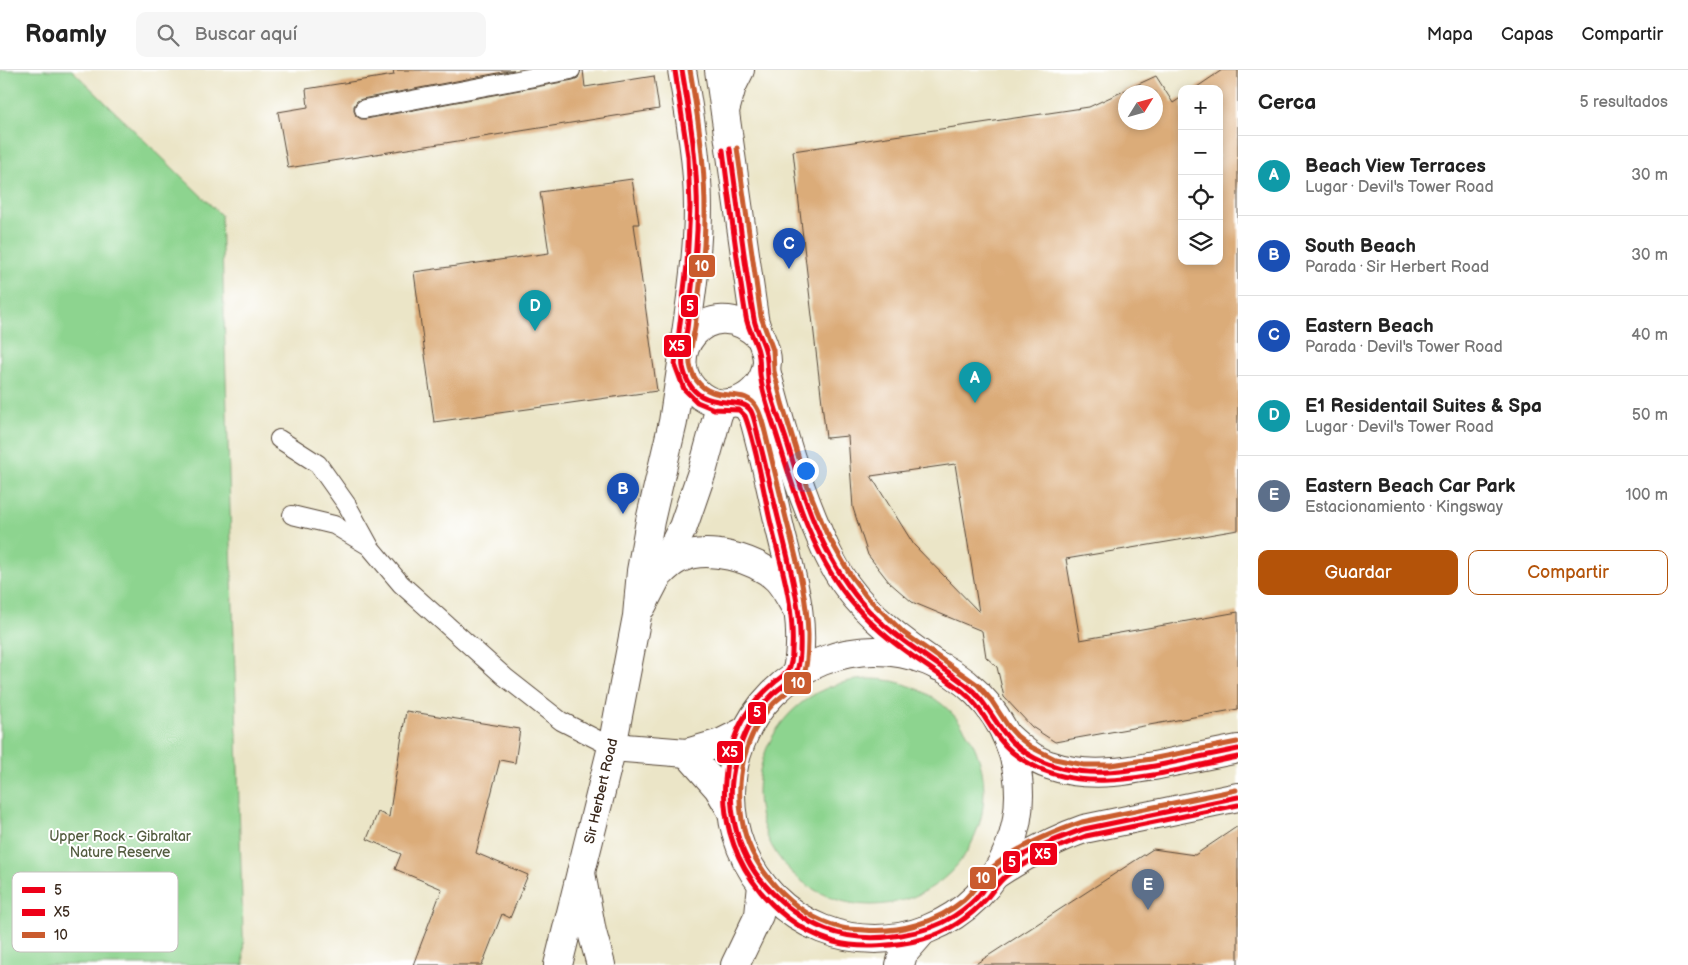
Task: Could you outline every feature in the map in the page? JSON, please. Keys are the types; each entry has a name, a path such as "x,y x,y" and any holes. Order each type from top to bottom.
{"main road":[{"path":"637,616 644,555 673,422 695,265 698,208 697,180 682,70"},
{"path":"637,616 683,527 721,408 746,398 756,390 766,370 767,359 755,327 738,217 719,70"},
{"path":"725,111 732,86 740,70"},
{"path":"760,338 750,328 738,322 725,319 712,321 699,327 690,337 683,356 685,376 692,388 702,397 714,402 746,405 753,416 798,611 800,647 796,674"},
{"path":"687,753 718,788 731,810 742,850 762,885 795,915 836,934 880,939 923,931 944,922 963,910 980,894 994,876 1008,850 1017,822 1019,792 1015,763 1006,735 993,714 978,695 959,679 902,642 877,620 851,591 838,572 827,552 803,494 766,370"},
{"path":"658,576 669,565 680,558 692,554 716,554 745,560 764,568 778,580 798,611"},
{"name":"Sir Herbert Road","path":"558,965 612,747 637,616"},
{"path":"731,810 731,783 734,765 745,731 759,709 776,690 796,674 829,658 857,652 874,651 906,655 938,666"},
{"path":"612,747 687,753 721,743 745,731"},
{"path":"1006,735 1032,756 1048,765 1071,771 1101,773 1137,769 1238,748"},
{"path":"994,876 1028,854 1064,836 1084,829 1238,797"},
{"path":"581,872 592,932 601,965"},
{"path":"735,965 759,915 762,885"},
{"path":"900,965 903,954 923,931"}],"lane":[{"path":"364,109 571,70"},
{"path":"279,439 318,464 346,505 370,546 401,584 505,676 561,721 612,747"},
{"path":"292,515 334,525 370,546"}],"green space":[{"name":"Upper Rock - Gibraltar Nature Reserve","path":"0,70 72,70 221,215 244,965 0,965"},
{"path":"860,679 882,679 914,687 924,692 943,704 959,720 976,749 982,770 984,792 982,814 976,835 959,864 943,880 914,897 882,905 860,905 828,897 818,892 799,880 783,864 766,835 758,803 758,781 766,749 771,739 783,720 799,704 828,687"}],"building":[{"path":"393,70 514,70 362,99 357,101 354,106 356,116 366,119 573,80 578,78 581,70 583,70 585,87 654,76 659,109 288,168 278,112 308,107 306,89 394,75"},
{"path":"1222,70 1238,70 1238,530 1066,559 1080,640 1238,612 1238,709 1055,742 1032,727 1004,697 997,667 986,657 982,631 912,602 889,582 868,555 853,508 848,436 826,438 793,151 1089,107 1118,94 1118,130 1163,130 1163,87 1173,103 1178,100 1178,265 1223,265 1223,85 1200,85","holes":["955,464 979,612 914,545 871,476"]},
{"path":"1156,76 1162,85 1137,85"},
{"path":"632,179 639,224 634,224 657,391 434,422 414,272 549,253 540,192"},
{"path":"406,711 520,729 515,763 500,760 476,853 528,875 510,918 502,914 482,965 413,965 442,889 395,869 401,854 367,839 378,812 389,817"},
{"path":"1238,826 1238,965 974,965 1153,849 1195,855"}],"transit line":[{"name":"5","path":"682,70 692,136 697,202 695,257 683,353 683,367 689,383 697,393 717,401 737,403 745,406 754,417 791,569 799,616 800,654 796,673 792,679 766,701 754,716 742,741 733,776 731,792 735,826 740,842 755,872 779,900 794,912 826,930 843,935 861,937 901,935 928,929 954,916 966,908 992,878 1014,860 1049,843 1084,829 1238,797"},
{"name":"10","path":"690,70 702,157 705,201 704,245 690,366 696,379 704,388 721,394 745,397 752,401 757,408 761,417 797,563 807,617 808,651 804,674 797,684 774,703 755,729 744,758 741,773 740,804 742,820 754,855 764,872 790,900 805,912 822,921 848,929 877,931 904,928 917,925 953,908 964,900 988,871 998,863 1028,844 1049,834 1082,822 1236,790"},
{"name":"X5","path":"675,71 688,156 690,207 687,265 675,365 684,389 697,402 714,409 739,410 745,416 756,454 786,585 791,618 792,653 789,669 760,696 745,716 736,733 727,764 725,807 730,833 739,857 752,880 768,900 787,918 810,932 844,944 878,946 902,943 932,936 957,924 980,906 1006,876 1035,858 1065,844 1086,836 1238,805"},
{"name":"10","path":"737,148 761,317 773,350 774,371 782,403 807,485 826,532 851,576 866,596 904,633 978,685 1017,736 1031,747 1055,759 1084,765 1111,765 1237,742"},
{"name":"5","path":"730,149 754,319 765,349 768,382 772,399 799,482 824,545 847,584 861,602 885,626 974,692 981,699 1004,733 1019,748 1036,759 1053,766 1089,772 1108,772 1165,764 1238,749"},
{"name":"X5","path":"723,150 746,317 758,352 760,377 766,402 808,527 829,569 841,589 856,607 894,643 970,698 998,738 1012,752 1037,768 1064,777 1093,780 1122,779 1152,775 1238,757"}],"place":[{"name":"Eastern Beach","path":"789,269"},
{"name":"E1 Residentail Suites & Spa","path":"535,331"},
{"name":"Beach View Terraces","path":"975,403"},
{"name":"South Beach","path":"623,514"},
{"name":"Eastern Beach Car Park","path":"1148,910"}]}
